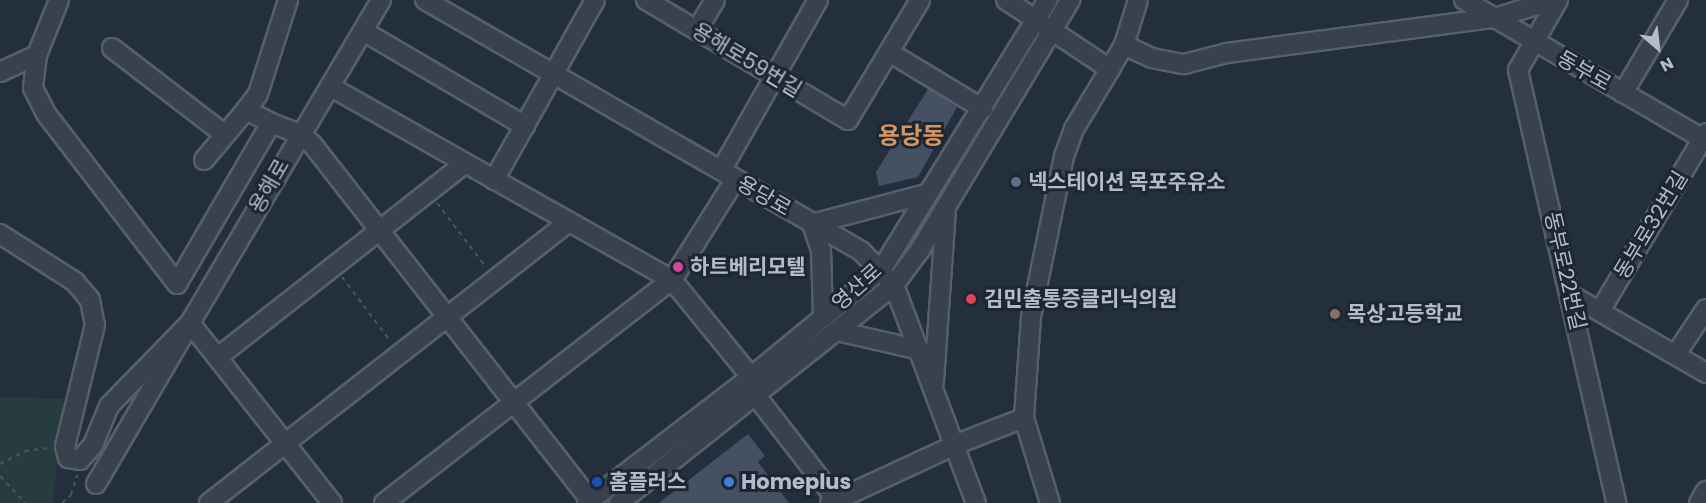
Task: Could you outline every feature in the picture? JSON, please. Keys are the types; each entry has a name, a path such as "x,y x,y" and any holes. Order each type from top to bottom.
{"street":[{"path":"59,0 37,55 33,88 47,115 177,284 271,123"},
{"path":"204,160 258,94 288,0"},
{"name":"용해로","path":"80,460 93,445 109,406 190,323 381,0"},
{"name":"용당로","path":"425,0 861,251 894,285 957,444 976,503"},
{"path":"494,180 555,75 595,0"},
{"name":"용해로59번길","path":"646,0 848,120 889,52"},
{"path":"697,30 715,0"},
{"path":"384,503 672,280 728,175 775,76 818,0"},
{"path":"920,0 889,52 983,109"},
{"path":"1006,0 1110,69"},
{"name":"영산로","path":"589,502 751,377 880,270 983,109 1048,0"},
{"name":"영산로","path":"619,503 894,285 947,206 1070,0"},
{"path":"1050,503 1024,418 1031,317 1064,156 1074,129 1124,45 1138,0"},
{"name":"동부로","path":"1464,0 1705,138"},
{"path":"1124,45 1152,58 1185,64 1227,53 1494,18 1556,0"},
{"name":"동부로22번길","path":"1556,0 1518,70 1571,294 1616,503"},
{"path":"1623,93 1678,0"},
{"path":"363,31 525,126"},
{"path":"112,48 225,134"},
{"path":"0,72 37,55"},
{"path":"331,87 672,280 751,377 756,396 835,501 957,444 1024,418"},
{"path":"246,110 300,134 312,144 589,502"},
{"name":"동부로32번길","path":"1600,312 1705,138"},
{"path":"218,357 381,232 464,164"},
{"path":"823,317 820,250 813,224 929,193"},
{"path":"934,386 947,206"},
{"path":"209,503 568,223"},
{"path":"0,234 75,282 92,307 95,325 90,355 65,446 68,458 80,460"},
{"path":"1571,294 1706,373"},
{"path":"1676,354 1706,309"},
{"path":"96,484 190,323 332,503"},
{"path":"837,331 920,350"},
{"path":"1699,503 1706,491"}],"path":[{"path":"429,193 495,279"},
{"path":"334,267 400,354"},
{"path":"0,464 25,451 65,446"},
{"path":"62,503 71,495 80,460"},
{"path":"0,476 25,503"}],"green space":[{"path":"0,397 64,399 53,503 0,503"}],"building":[{"path":"928,89 957,107 918,177 879,186 876,172"},
{"name":"Homeplus","path":"748,434 765,456 758,462 789,503 659,503"}],"place":[{"name":"넥스테이션 목포주유소","path":"1016,182"},
{"name":"하트베리모텔","path":"678,267"},
{"name":"김민출통증클리닉의원","path":"971,299"},
{"name":"목상고등학교","path":"1335,314"},
{"name":"홈플러스","path":"597,482"},
{"name":"Homeplus","path":"729,482"}],"district":[{"name":"용당동","path":"911,136"}]}
